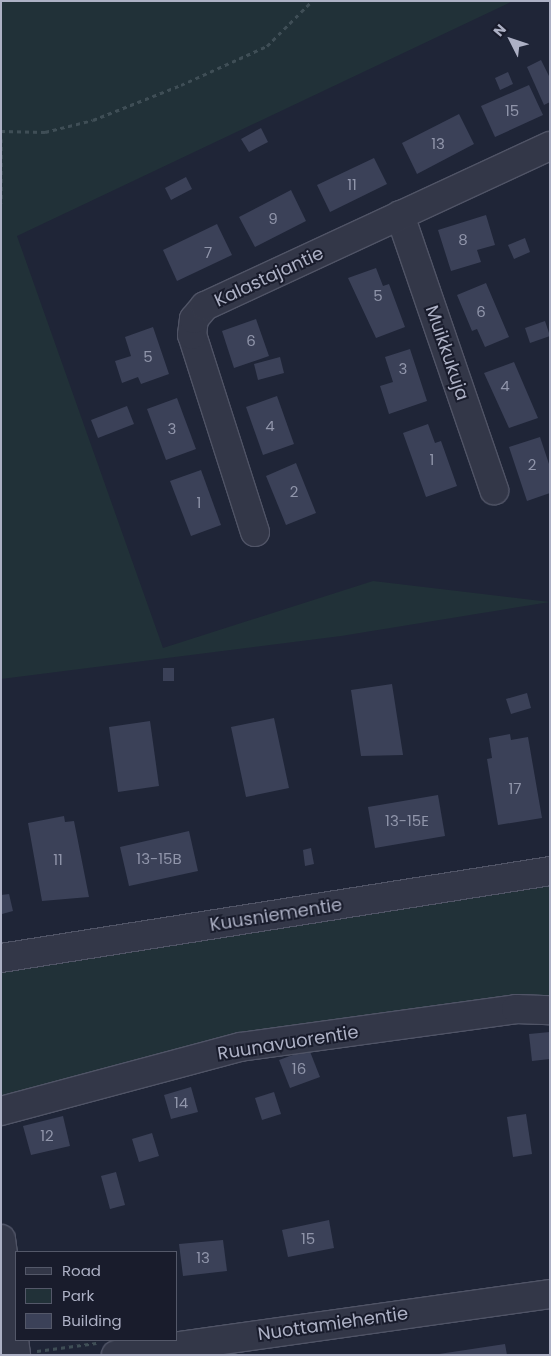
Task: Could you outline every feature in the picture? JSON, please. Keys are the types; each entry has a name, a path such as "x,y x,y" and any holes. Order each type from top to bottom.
{"street":[{"name":"Kalastajantie","path":"255,532 192,335 194,319 205,306 550,146"},
{"name":"Muikkukuja","path":"400,215 494,490"},
{"name":"Kuusniementie","path":"1,958 550,871"},
{"name":"Ruunavuorentie","path":"1,1111 240,1047 516,1009 550,1010"},
{"path":"1,1239 16,1355"},
{"name":"Nuottamiehentie","path":"178,1340 550,1294"},
{"name":"Nuottamiehentie","path":"111,1348 168,1341"}],"path":[{"path":"1,131 46,132 93,120 180,85 267,46 312,1"},
{"path":"1,139 1,204"},
{"path":"16,1355 111,1348"}],"green space":[{"path":"1,1 513,1 17,236 163,648 373,581 550,602 341,636 1,679"},
{"path":"550,871 550,1010 240,1047 1,1111 1,958"}],"building":[{"path":"541,60 550,78 550,102 544,105 527,67"},
{"path":"508,72 513,84 500,90 495,78"},
{"path":"529,85 543,115 495,137 481,106"},
{"path":"459,114 474,144 417,174 402,143"},
{"path":"261,128 268,142 249,152 241,139"},
{"path":"374,158 387,184 330,212 317,185"},
{"path":"186,177 192,189 171,200 165,188"},
{"path":"291,190 306,221 255,247 239,217"},
{"path":"486,215 495,245 477,250 481,262 451,271 438,230"},
{"path":"217,224 232,255 177,281 163,250"},
{"path":"525,238 530,252 514,259 508,245"},
{"path":"376,268 383,286 389,284 405,327 376,338 348,278"},
{"path":"486,283 509,337 485,347 477,329 472,331 457,295"},
{"path":"256,319 269,356 234,368 222,331"},
{"path":"545,321 550,336 530,343 525,328"},
{"path":"153,327 169,374 141,384 138,377 122,383 115,361 131,356 125,337"},
{"path":"410,349 427,401 389,414 380,386 393,382 385,357"},
{"path":"280,357 284,373 258,380 254,364"},
{"path":"514,362 538,418 509,428 484,373"},
{"path":"277,396 294,444 263,455 246,407"},
{"path":"177,398 196,449 166,460 147,409"},
{"path":"127,406 134,424 98,438 91,420"},
{"path":"428,424 435,443 441,441 457,486 426,497 403,433"},
{"path":"540,437 550,467 550,493 527,501 509,447"},
{"path":"296,463 316,513 286,525 266,476"},
{"path":"201,470 221,525 191,536 170,481"},
{"path":"163,668 174,668 174,681 163,681"},
{"path":"392,684 403,755 361,756 351,690"},
{"path":"527,693 531,708 511,714 506,699"},
{"path":"274,718 289,788 246,797 231,727"},
{"path":"150,721 159,786 118,792 109,727"},
{"path":"510,734 511,740 528,737 542,818 498,825 487,759 492,758 489,738"},
{"path":"438,795 445,836 375,848 368,807"},
{"path":"64,816 65,822 74,821 89,897 42,901 28,823"},
{"path":"189,831 198,871 129,886 120,847"},
{"path":"311,848 314,864 305,866 303,850"},
{"path":"9,894 13,911 2,914 1,895"},
{"path":"550,1032 550,1059 532,1061 529,1034"},
{"path":"309,1049 320,1077 290,1088 279,1060"},
{"path":"191,1087 198,1112 171,1119 164,1095"},
{"path":"274,1092 281,1114 262,1120 255,1098"},
{"path":"526,1114 532,1154 513,1157 507,1117"},
{"path":"63,1116 70,1146 31,1155 23,1126"},
{"path":"152,1133 159,1156 139,1162 132,1139"},
{"path":"116,1172 125,1205 110,1209 101,1176"},
{"path":"329,1220 334,1248 288,1257 282,1230"},
{"path":"223,1240 227,1271 183,1276 179,1244"},
{"path":"505,1344 507,1355 439,1355 439,1354"}]}
